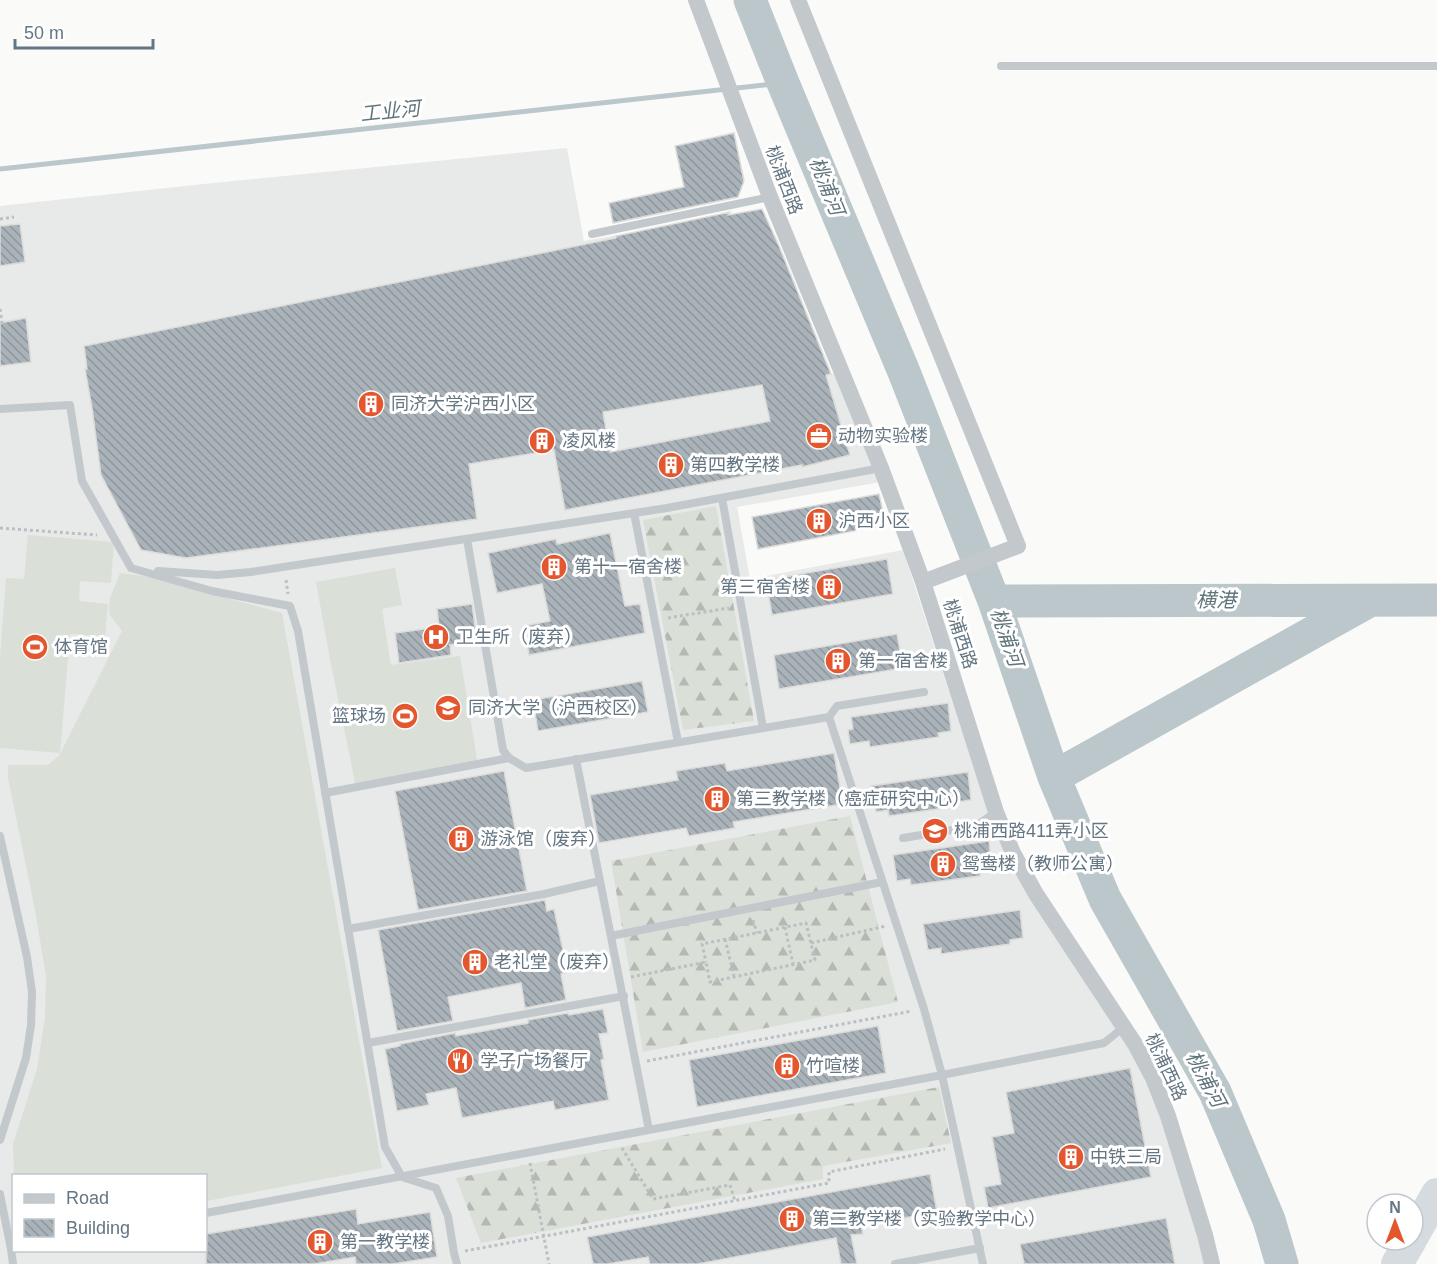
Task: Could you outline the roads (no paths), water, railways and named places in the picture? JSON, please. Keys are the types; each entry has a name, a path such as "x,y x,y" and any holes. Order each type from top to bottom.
{"highway":[{"path":"1425,1215 1437,1194"}],"street":[{"name":"桃浦西路","path":"696,0 770,197 880,468 923,582 996,812 1013,853 1035,894 1135,1044 1153,1078 1168,1116 1212,1264"},
{"path":"798,0 1018,546 923,582"}],"lane":[{"path":"1001,66 1437,66"},
{"path":"592,234 770,197"},
{"path":"0,409 70,405 82,481 131,568 212,591 290,606 298,631 385,1147 402,1177 436,1188 448,1216 457,1264"},
{"path":"131,568 217,575 251,572 634,513 880,468"},
{"path":"722,498 763,728"},
{"path":"634,513 678,742"},
{"path":"467,538 503,750 509,758 526,768 829,717 837,706 924,692"},
{"path":"829,717 924,1009 942,1075 983,1264"},
{"path":"325,793 509,758"},
{"path":"576,759 649,1130"},
{"path":"903,838 976,826 996,812"},
{"path":"0,836 27,957 32,992 31,1025 26,1058 0,1140"},
{"path":"348,929 544,894 600,881"},
{"path":"611,936 882,882"},
{"path":"368,1043 624,996"},
{"path":"207,1213 1104,1043 1119,1031"},
{"path":"0,1194 12,1249"},
{"path":"896,1264 980,1248"}],"waterway":[{"name":"桃浦河","path":"750,0 904,372 994,601 1054,777 1105,899 1215,1092 1269,1220 1282,1264"},
{"name":"工业河","path":"0,169 783,83"},
{"name":"横港","path":"994,601 1437,600"},
{"path":"1054,777 1369,601"}],"place":[{"name":"同济大学沪西小区","path":"371,404"},
{"name":"动物实验楼","path":"819,436"},
{"name":"凌风楼","path":"542,441"},
{"name":"第四教学楼","path":"671,465"},
{"name":"沪西小区","path":"819,521"},
{"name":"第十一宿舍楼","path":"554,567"},
{"name":"第三宿舍楼","path":"829,587"},
{"name":"卫生所（废弃）","path":"436,637"},
{"name":"体育馆","path":"35,647"},
{"name":"第一宿舍楼","path":"838,661"},
{"name":"同济大学（沪西校区）","path":"448,708"},
{"name":"篮球场","path":"405,716"},
{"name":"第三教学楼（癌症研究中心）","path":"717,799"},
{"name":"桃浦西路411弄小区","path":"935,831"},
{"name":"游泳馆（废弃）","path":"461,839"},
{"name":"鸳鸯楼（教师公寓）","path":"943,864"},
{"name":"老礼堂（废弃）","path":"475,962"},
{"name":"学子广场餐厅","path":"460,1061"},
{"name":"竹喧楼","path":"787,1066"},
{"name":"中铁三局","path":"1071,1157"},
{"name":"第二教学楼（实验教学中心）","path":"792,1219"},
{"name":"第一教学楼","path":"320,1242"}]}
